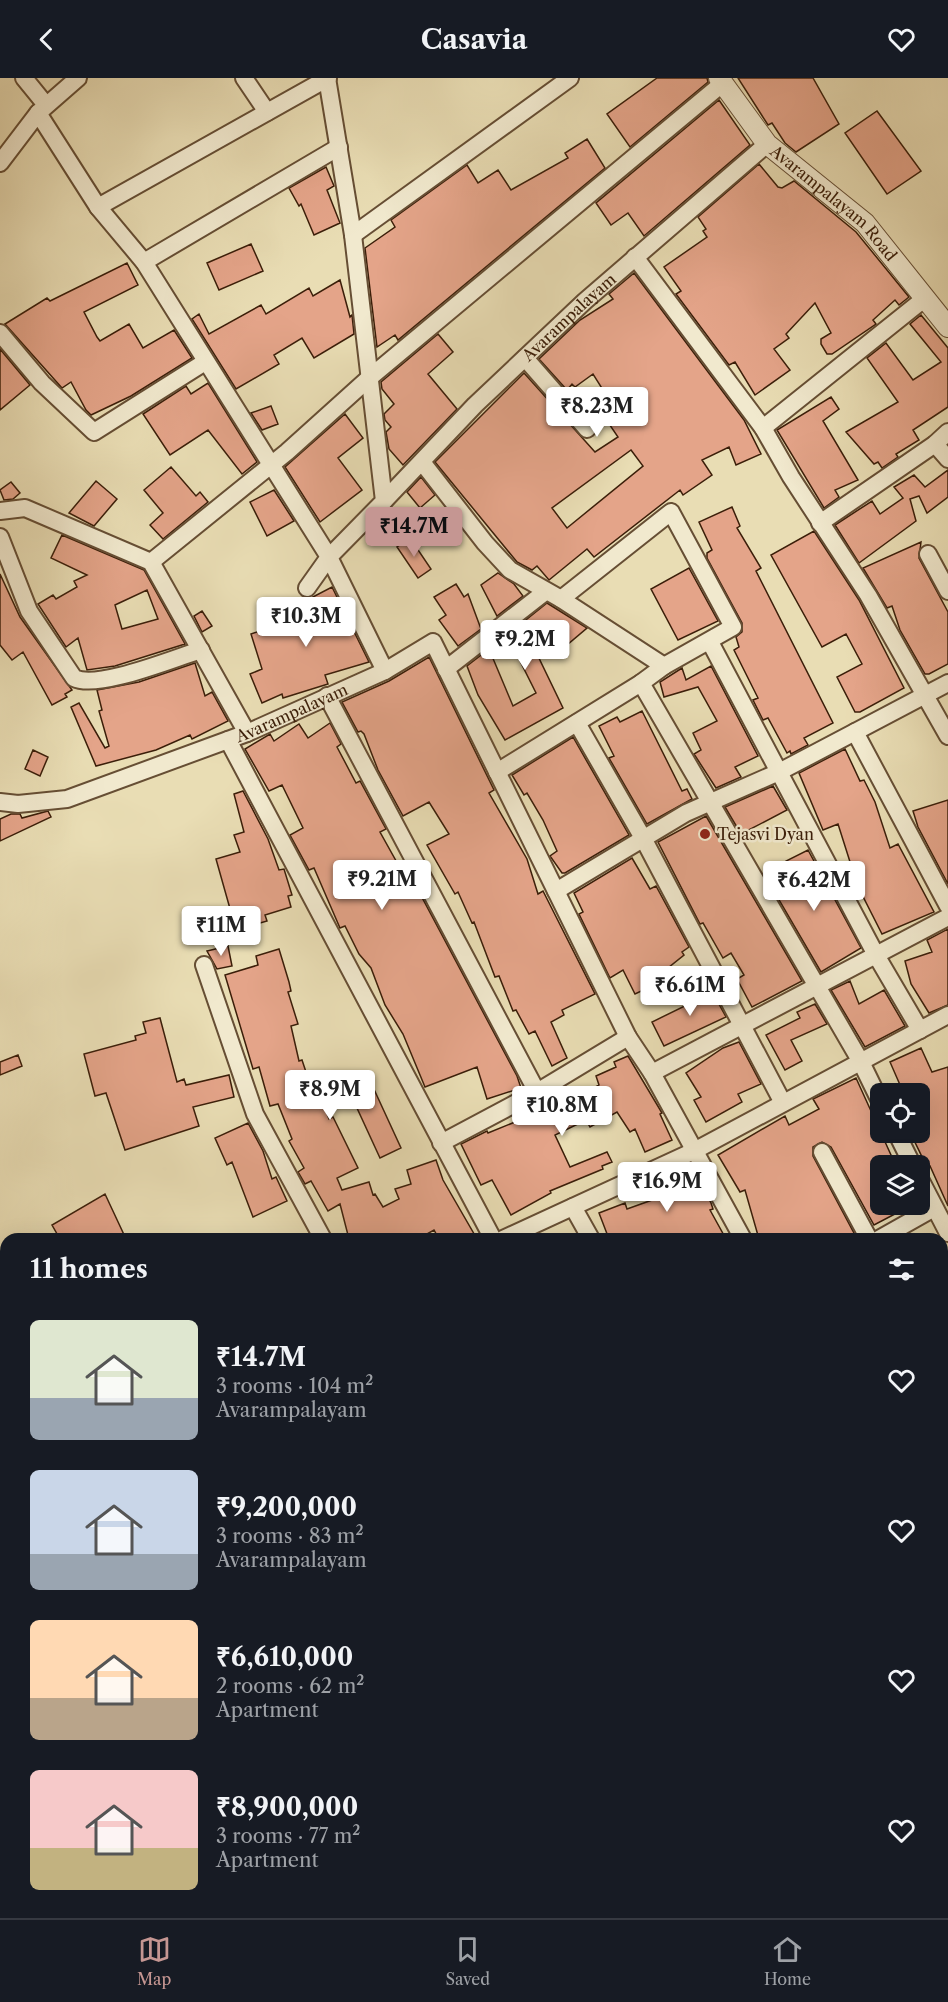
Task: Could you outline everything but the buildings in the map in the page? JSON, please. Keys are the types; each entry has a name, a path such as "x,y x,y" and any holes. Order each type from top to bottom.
{"street":[{"path":"24,78 98,207 144,262 204,362 329,557 385,671"},
{"path":"0,163 42,109 78,78"},
{"path":"244,78 267,112"},
{"path":"98,207 327,78 353,235 384,501"},
{"path":"353,235 570,78"},
{"path":"151,562 287,452 368,379 721,81"},
{"name":"Avarampalayam Road","path":"721,81 767,144 865,224 948,327"},
{"name":"Avarampalayam","path":"306,588 329,557 475,405 634,256 767,144"},
{"path":"144,262 339,147"},
{"path":"634,256 763,428 820,523 868,595 927,694 948,736"},
{"path":"763,428 924,299"},
{"path":"0,333 42,383 94,432 204,362"},
{"path":"525,358 587,429"},
{"path":"820,523 935,444 948,432"},
{"path":"935,444 948,459"},
{"path":"422,462 485,543 510,570 545,592 561,599 664,666"},
{"path":"0,511 25,508 151,562 247,733"},
{"path":"497,772 641,683 664,666 733,627 671,512 561,599"},
{"path":"0,537 29,611 74,678 90,682 113,677 201,650"},
{"path":"928,554 948,591"},
{"path":"545,592 446,669 628,1037 652,1073 740,1233"},
{"name":"Avarampalayam","path":"0,802 18,804 67,799 228,741 385,671 433,642 446,669"},
{"path":"710,642 876,955 920,1030"},
{"path":"556,891 644,838 710,802 779,772 948,682"},
{"path":"641,683 871,1083"},
{"path":"327,696 537,1092"},
{"path":"577,723 644,838 783,1103"},
{"path":"855,732 948,906"},
{"path":"228,741 490,1233"},
{"path":"652,1073 948,917"},
{"path":"204,964 255,1114 320,1233"},
{"path":"516,1233 694,1151 948,1015"},
{"path":"441,1143 537,1092 628,1037"},
{"path":"822,1152 866,1233"},
{"path":"930,1200 948,1233"},
{"path":"573,1207 588,1233"},
{"path":"890,1233 934,1208"}],"place":[{"name":"Tejasvi Dyan","path":"705,834"}]}
